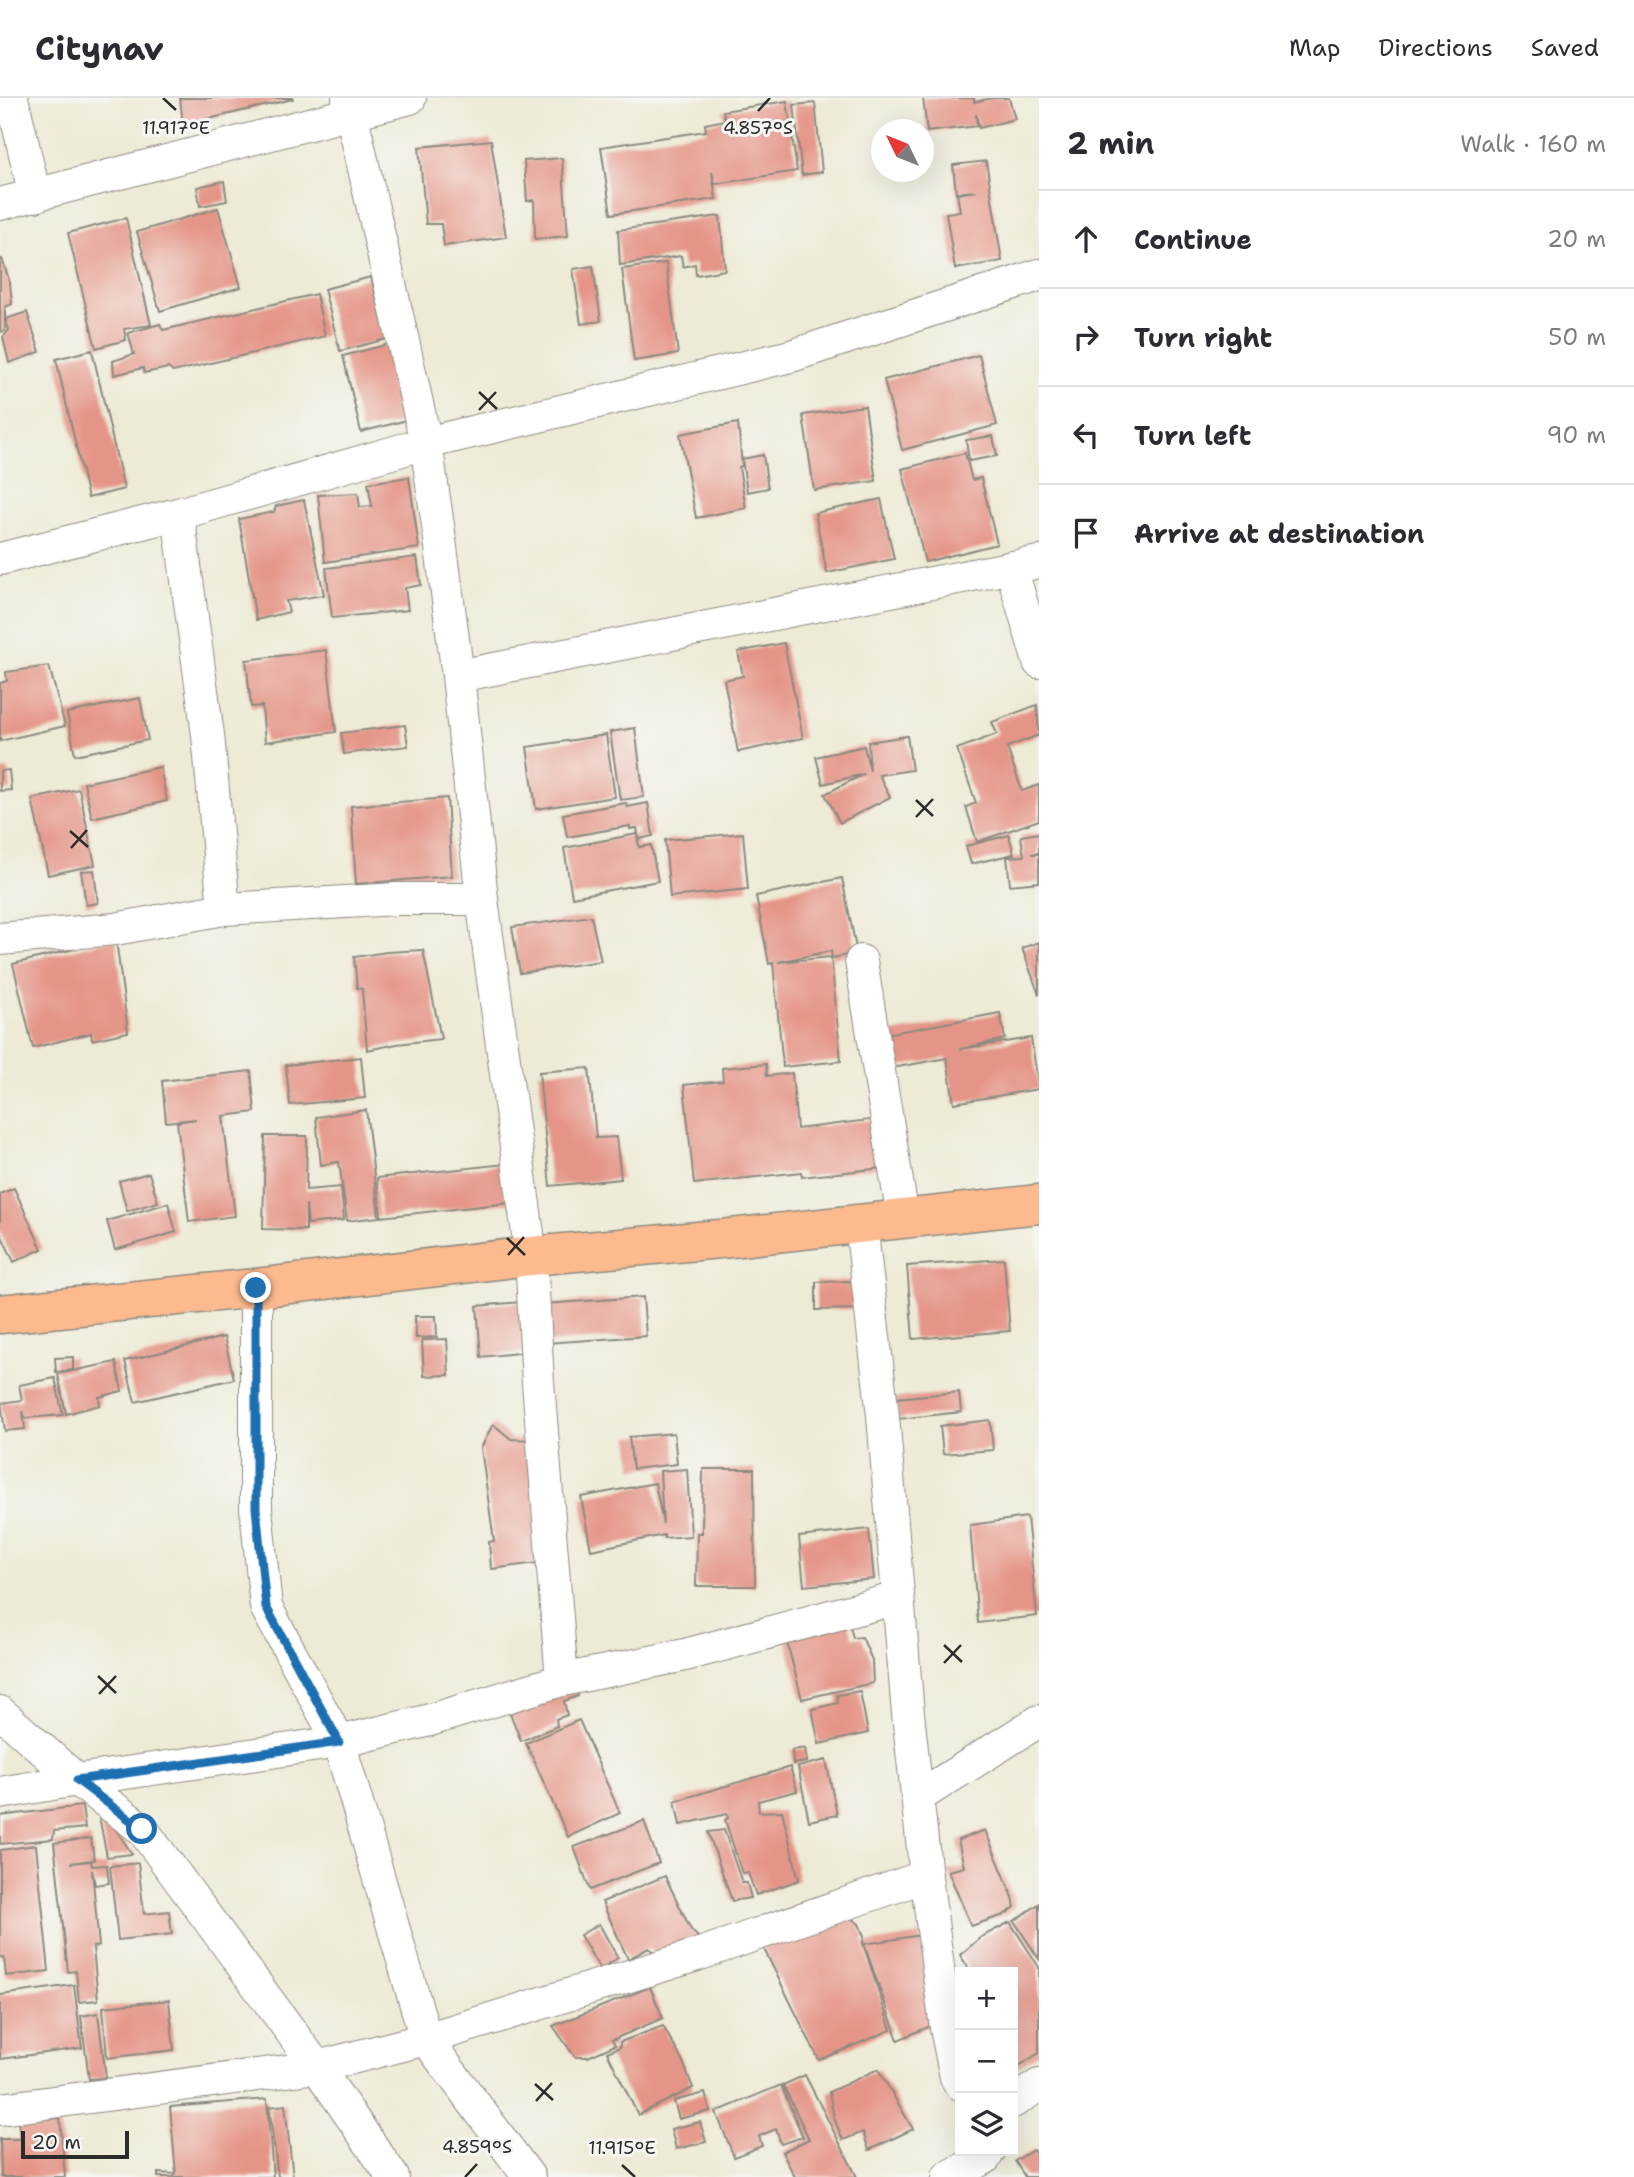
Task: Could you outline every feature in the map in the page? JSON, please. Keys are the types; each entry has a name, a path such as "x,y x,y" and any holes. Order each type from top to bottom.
{"highway":[{"path":"0,1314 1039,1204"}],"street":[{"path":"12,98 35,196"},
{"path":"0,204 350,105 410,98"},
{"path":"350,105 426,443 458,676 482,899 531,1256 538,1382 562,1680"},
{"path":"0,559 178,514 426,443 791,356 1039,275"},
{"path":"178,514 208,735 223,909"},
{"path":"458,676 1025,564 1039,662"},
{"path":"0,939 115,929 223,909 397,899 482,899"},
{"path":"861,961 903,1218"},
{"path":"861,1224 883,1416 926,1876 946,2028 955,2072"},
{"path":"256,1288 256,1508 266,1607 339,1742 426,2039 530,2177"},
{"path":"0,1793 339,1742 430,1720 562,1680 685,1655 898,1598"},
{"path":"0,1712 77,1780 142,1829 317,2067 393,2177"},
{"path":"918,1797 1039,1721"},
{"path":"0,2109 317,2067 426,2039 697,1955 926,1876"},
{"path":"1018,2099 1039,2085"},
{"path":"948,2177 986,2156"}],"building":[{"path":"180,98 293,98 293,99 183,125"},
{"path":"923,98 974,98 974,102 1009,98 1015,119 979,128 976,114 977,126 934,131 934,119 925,119"},
{"path":"787,101 797,171 715,184 712,172 716,199 611,214 601,147 706,131 705,124 725,120 723,111"},
{"path":"815,103 822,172 802,175 794,105"},
{"path":"491,140 506,237 444,246 441,224 426,224 419,147"},
{"path":"562,158 568,236 535,239 534,200 527,201 524,161"},
{"path":"986,161 1002,261 955,269 946,213 960,211 957,194 976,191 956,193 953,165"},
{"path":"224,181 227,201 200,206 197,187"},
{"path":"218,208 241,287 160,311 137,232"},
{"path":"720,216 725,270 696,275 695,264 683,267 681,256 620,265 618,230"},
{"path":"126,218 151,325 124,329 126,340 96,348 68,233"},
{"path":"0,259 10,283 12,304 5,307 5,331 0,332"},
{"path":"666,263 678,354 634,361 622,269"},
{"path":"593,266 601,321 581,324 573,269"},
{"path":"371,277 387,339 340,351 324,289"},
{"path":"316,294 325,336 173,372 168,368 144,373 143,368 114,375 113,361 134,354 128,333 160,324 163,330"},
{"path":"27,312 40,352 9,363 3,337 9,330 6,319"},
{"path":"389,344 407,420 361,432 343,356"},
{"path":"92,350 124,489 88,498 56,359"},
{"path":"979,355 997,425 902,450 884,380"},
{"path":"865,406 876,481 814,490 803,415"},
{"path":"738,423 742,466 739,467 746,508 696,518 680,434"},
{"path":"993,436 997,456 969,461 966,440"},
{"path":"965,453 972,480 981,478 997,544 925,562 902,469"},
{"path":"763,455 768,488 747,492 742,459"},
{"path":"409,477 419,548 325,562 318,495 358,493 360,507 372,506 368,483"},
{"path":"881,499 894,559 827,573 815,513"},
{"path":"304,500 324,595 286,601 289,612 256,620 239,519 274,512 276,506"},
{"path":"417,557 421,585 405,588 408,610 332,618 326,568"},
{"path":"784,643 803,738 738,752 724,680 743,676 738,652"},
{"path":"326,650 336,732 265,742 262,706 251,707 246,660"},
{"path":"49,666 65,726 0,741 0,683 7,681 6,672"},
{"path":"140,698 148,740 75,755 67,713"},
{"path":"1037,705 1039,735 1007,747 1022,791 1039,785 1039,820 977,842 966,807 976,803 957,749 997,734 992,722"},
{"path":"405,725 408,746 344,754 341,733"},
{"path":"635,728 644,797 620,800 610,732"},
{"path":"606,735 615,797 536,809 527,747"},
{"path":"907,736 912,770 879,775 890,797 840,823 825,794 864,774 823,784 816,757 864,746 870,771 868,742"},
{"path":"160,767 167,801 92,818 84,783"},
{"path":"9,770 11,790 0,791 0,771"},
{"path":"79,789 95,865 48,875 32,799"},
{"path":"447,798 452,876 356,884 351,806"},
{"path":"626,803 627,807 648,803 653,836 639,839 637,828 630,829 630,826 567,837 563,814"},
{"path":"743,833 748,889 670,897 665,840"},
{"path":"1039,833 1039,853 1031,854 1039,854 1039,882 1010,885 1007,857 1024,856 1021,836"},
{"path":"637,834 639,847 651,845 658,881 572,897 564,848"},
{"path":"1009,835 1014,854 971,864 966,846"},
{"path":"94,870 98,903 86,905 81,871"},
{"path":"842,878 857,953 832,958 831,951 778,962 831,957 841,1061 783,1067 773,963 769,964 756,896"},
{"path":"591,916 601,961 520,973 512,927"},
{"path":"116,939 128,1032 92,1040 91,1033 33,1048 13,964"},
{"path":"1039,942 1039,995 1022,948"},
{"path":"423,950 441,1039 367,1050 362,989 357,988 354,957"},
{"path":"1000,1013 1005,1039 960,1049 1031,1038 1039,1089 954,1103 947,1058 892,1068 886,1034"},
{"path":"361,1057 365,1098 290,1105 286,1065"},
{"path":"766,1064 767,1076 792,1073 797,1129 877,1119 882,1168 802,1177 801,1172 694,1184 684,1085 723,1081 722,1068"},
{"path":"589,1068 596,1138 616,1137 621,1179 550,1186 539,1072"},
{"path":"251,1071 255,1112 223,1116 235,1216 189,1222 177,1122 196,1119 166,1122 162,1081"},
{"path":"366,1110 379,1217 347,1221 339,1162 321,1165 316,1117"},
{"path":"265,1136 307,1136 306,1190 341,1187 344,1220 308,1224 306,1204 306,1230 263,1229"},
{"path":"505,1164 509,1203 381,1217 377,1178"},
{"path":"149,1173 158,1202 127,1211 119,1181"},
{"path":"14,1188 42,1249 14,1262 0,1232 0,1194"},
{"path":"168,1203 176,1232 115,1250 107,1221"},
{"path":"1004,1259 1010,1331 913,1339 907,1266"},
{"path":"856,1281 857,1309 816,1310 816,1282"},
{"path":"643,1297 646,1336 546,1343 544,1304"},
{"path":"521,1302 526,1352 481,1357 477,1306"},
{"path":"415,1316 436,1316 437,1337 416,1338"},
{"path":"224,1337 234,1379 135,1402 125,1361"},
{"path":"447,1339 449,1375 424,1376 422,1340"},
{"path":"73,1357 73,1370 56,1372 55,1358"},
{"path":"116,1362 122,1391 99,1397 100,1405 66,1414 58,1374"},
{"path":"55,1378 63,1415 25,1418 23,1411 25,1429 5,1431 1,1403 22,1400 19,1385"},
{"path":"959,1392 961,1412 898,1419 895,1398"},
{"path":"990,1420 993,1450 943,1454 940,1426"},
{"path":"493,1424 511,1439 533,1440 546,1562 491,1569 489,1542 494,1541 481,1448"},
{"path":"674,1433 677,1464 633,1469 629,1437"},
{"path":"687,1469 691,1536 664,1538 664,1535 591,1550 581,1497 655,1483 663,1524 660,1471"},
{"path":"703,1469 754,1469 755,1586 696,1586 697,1533 702,1533"},
{"path":"1027,1517 1037,1616 978,1623 970,1525"},
{"path":"869,1529 874,1579 804,1586 799,1537"},
{"path":"848,1620 853,1638 862,1637 872,1660 873,1683 802,1699 785,1635"},
{"path":"576,1687 578,1696 564,1701 567,1715 556,1719 557,1726 521,1741 510,1713"},
{"path":"860,1691 868,1733 819,1744 812,1709 838,1703 837,1695"},
{"path":"579,1720 620,1813 568,1837 526,1743"},
{"path":"805,1748 807,1762 793,1764 792,1750"},
{"path":"826,1760 837,1815 809,1821 798,1767"},
{"path":"790,1767 797,1791 758,1801 759,1812 782,1811 799,1880 756,1895 748,1873 742,1873 725,1820 728,1818 727,1814 680,1825 675,1801"},
{"path":"82,1806 85,1828 54,1831 53,1839 0,1844 0,1816"},
{"path":"103,1810 132,1854 107,1857 98,1811"},
{"path":"644,1821 659,1863 590,1890 574,1847"},
{"path":"724,1830 742,1883 747,1883 751,1898 732,1901 708,1832"},
{"path":"985,1830 1015,1907 1004,1915 971,1926 948,1871 964,1867 958,1840"},
{"path":"91,1838 94,1860 70,1863 91,1861 92,1866 107,1865 109,1883 95,1885 92,1870 99,1946 93,1947 98,2000 79,2002 76,1971 68,1972 54,1843"},
{"path":"36,1845 49,1971 6,1976 4,1957 0,1957 0,1850"},
{"path":"138,1863 144,1914 169,1911 172,1934 118,1940 110,1866"},
{"path":"665,1876 691,1930 698,1937 693,1946 654,1953 649,1948 628,1959 602,1902"},
{"path":"1039,1904 1039,1959 1014,1921"},
{"path":"844,1913 859,1924 864,1936 863,1943 891,2030 819,2060 761,1943"},
{"path":"1010,1922 1039,1967 1039,2053 1018,2067 1018,1967 968,1967 960,1955 981,1937"},
{"path":"599,1924 618,1958 600,1969 580,1935"},
{"path":"921,1935 933,2025 898,2040 864,1944"},
{"path":"74,1985 82,2048 0,2059 0,1995"},
{"path":"650,1987 663,2018 612,2040 615,2045 588,2057 575,2057 553,2026"},
{"path":"169,2000 174,2050 107,2058 103,2007"},
{"path":"98,2013 106,2078 89,2079 81,2016"},
{"path":"663,2026 683,2062 693,2088 638,2115 607,2052 620,2047 620,2042"},
{"path":"878,2069 913,2129 869,2150 863,2132 843,2140 834,2118 829,2092"},
{"path":"805,2075 857,2177 795,2177 782,2152 809,2139 783,2085"},
{"path":"781,2085 803,2137 781,2144 776,2129 759,2136 762,2146 734,2157 716,2112"},
{"path":"705,2093 710,2111 679,2119 674,2101"},
{"path":"267,2099 273,2177 158,2177 158,2173 176,2174 170,2107"},
{"path":"285,2105 293,2177 278,2177 269,2107"},
{"path":"60,2118 65,2177 1,2177 0,2139 20,2139 18,2121"},
{"path":"700,2122 706,2142 676,2149 671,2129"},
{"path":"1033,2150 1039,2159 1039,2177 1025,2177 1015,2161"}],"route":[{"path":"142,1829 77,1780 339,1742 266,1607 256,1508 256,1288"}]}
